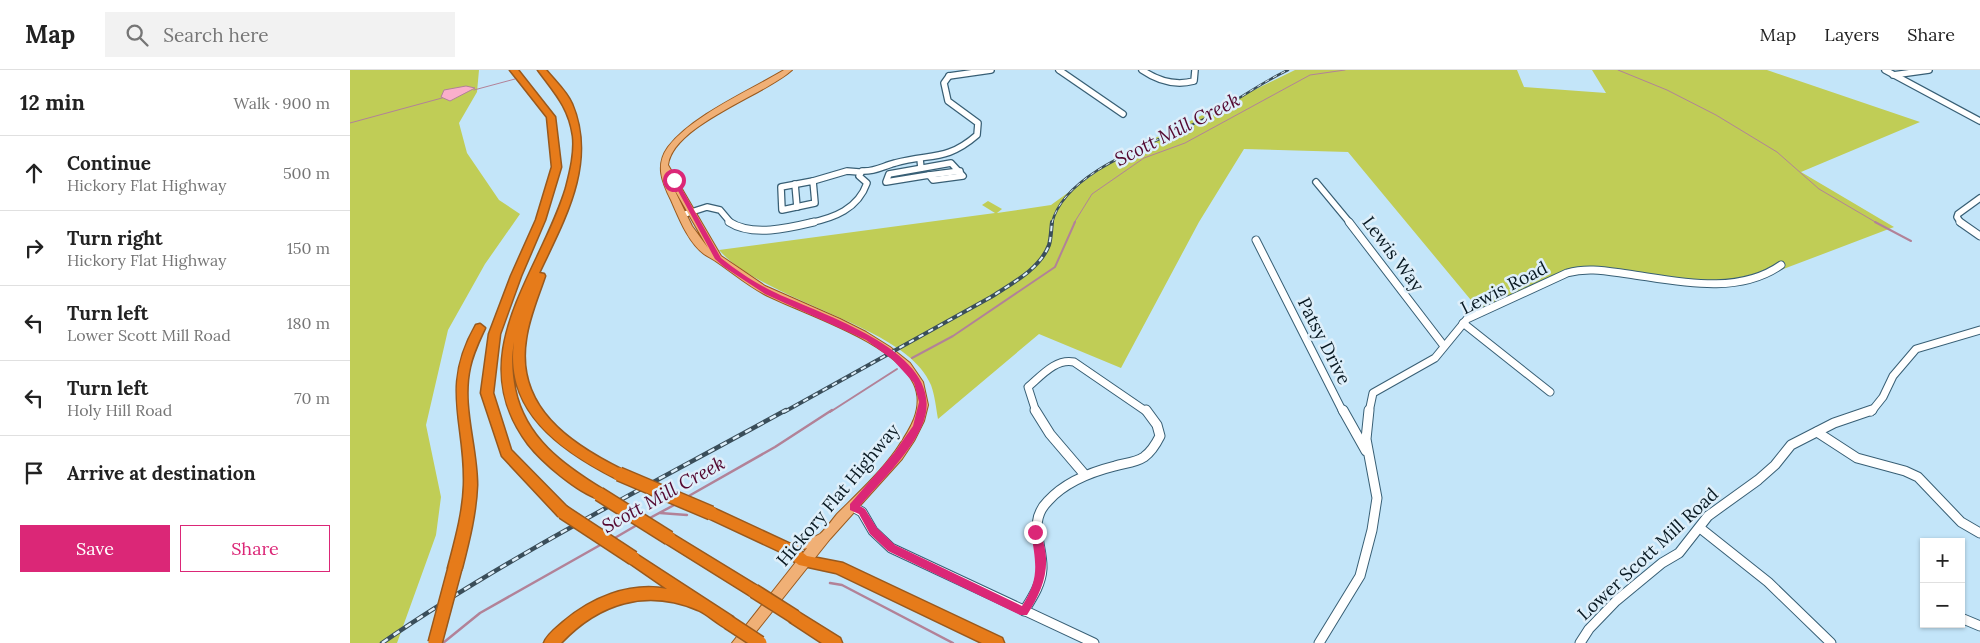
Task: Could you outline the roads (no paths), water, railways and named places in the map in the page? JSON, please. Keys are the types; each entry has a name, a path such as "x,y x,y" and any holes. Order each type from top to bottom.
{"highway":[{"path":"435,643 467,517 470,475 461,405 462,380 470,347 498,296 544,200 553,171 555,153 553,127 546,107 532,87 514,70"},
{"path":"542,70 558,86 570,103 579,141 573,185 512,327 506,359 509,389 514,407 530,437 555,464 599,494 835,643"},
{"path":"555,228 522,329 519,359 522,383 534,408 559,439 580,454 619,474 711,513 788,549 804,561 838,566 997,643"},
{"path":"498,296 483,334 477,370 478,401 484,423 493,443 508,465 524,483 563,512 760,643"},
{"path":"551,643 578,619 594,609 635,594 654,593 704,606"}],"main road":[{"name":"Hickory Flat Highway","path":"739,643 824,537 897,456 917,427 923,402 918,382 896,358 869,338 745,280 718,259 688,216 665,164 672,147 688,132 789,70"},
{"path":"788,549 804,546 824,537"}],"street":[{"path":"813,181 815,203 782,210 781,187 813,181 847,171 873,172 895,163 953,152 972,142 977,135 978,123 974,118 948,100 944,83 949,73 991,70"},
{"path":"1059,70 1123,114"},
{"path":"1142,70 1156,78 1182,83 1194,81 1195,70"},
{"path":"1885,70 1980,122"},
{"path":"1893,75 1929,70"},
{"path":"920,159 921,168"},
{"path":"951,163 964,176 938,181 933,180 929,175 886,182 889,174 921,168 951,163"},
{"path":"860,172 859,176 867,183"},
{"path":"688,216 715,208 720,210 730,223 743,228 782,229 802,226 853,207 862,198 873,172"},
{"name":"Lewis Way","path":"1316,182 1368,244 1444,346"},
{"path":"795,184 797,207"},
{"path":"1980,198 1957,217 1980,236"},
{"name":"Patsy Drive","path":"1256,240 1349,423 1368,454"},
{"name":"Lewis Road","path":"1319,643 1360,576 1377,498 1374,472 1368,454 1366,423 1373,393 1435,358 1467,319 1567,273 1584,268 1682,282 1727,283 1745,282 1771,272 1781,265"},
{"path":"1463,323 1550,392"},
{"name":"Lower Scott Mill Road","path":"1580,643 1589,629 1616,601 1662,563 1679,553 1708,516 1758,480 1775,465 1791,445 1844,419 1871,412 1883,397 1893,376 1916,349 1980,330"},
{"path":"1024,612 1036,592 1042,570 1035,532 1037,516 1052,496 1085,475 1141,459 1155,445 1160,436 1157,425 1148,412 1074,362 1066,360 1054,366 1028,387 1029,394 1041,421 1085,475"},
{"path":"1817,432 1846,453 1864,461 1899,468 1917,477 1958,522 1980,533"},
{"path":"853,507 862,512 873,531 891,548 1024,612 1094,643"},
{"path":"1700,528 1743,559 1764,581 1802,612 1831,643"},
{"path":"1965,620 1980,626"}],"waterway":[{"name":"Scott Mill Creek","path":"1074,223 1092,194 1144,158 1185,143 1310,75 1345,70"},
{"path":"1618,70 1667,90 1716,115 1777,152 1819,189 1877,223"},
{"path":"474,90 515,79"},
{"path":"350,123 442,98"},
{"name":"Scott Mill Creek","path":"912,358 953,336 1055,267 1075,222"},
{"path":"1875,222 1911,241"},
{"name":"Scott Mill Creek","path":"830,412 897,369"},
{"name":"Scott Mill Creek","path":"687,497 775,447 832,410"},
{"name":"Scott Mill Creek","path":"648,519 676,504"},
{"path":"660,513 687,515"},
{"name":"Scott Mill Creek","path":"613,539 637,525"},
{"name":"Scott Mill Creek","path":"443,643 480,613 602,544"},
{"path":"830,583 842,585 953,643"}],"railway":[{"path":"1052,223 1060,204 1075,188 1094,173 1139,148 1202,120 1288,70"},
{"path":"784,412 991,297 1016,281 1032,269 1045,254 1050,242 1052,222"},
{"path":"382,643 530,550 786,410"}]}
